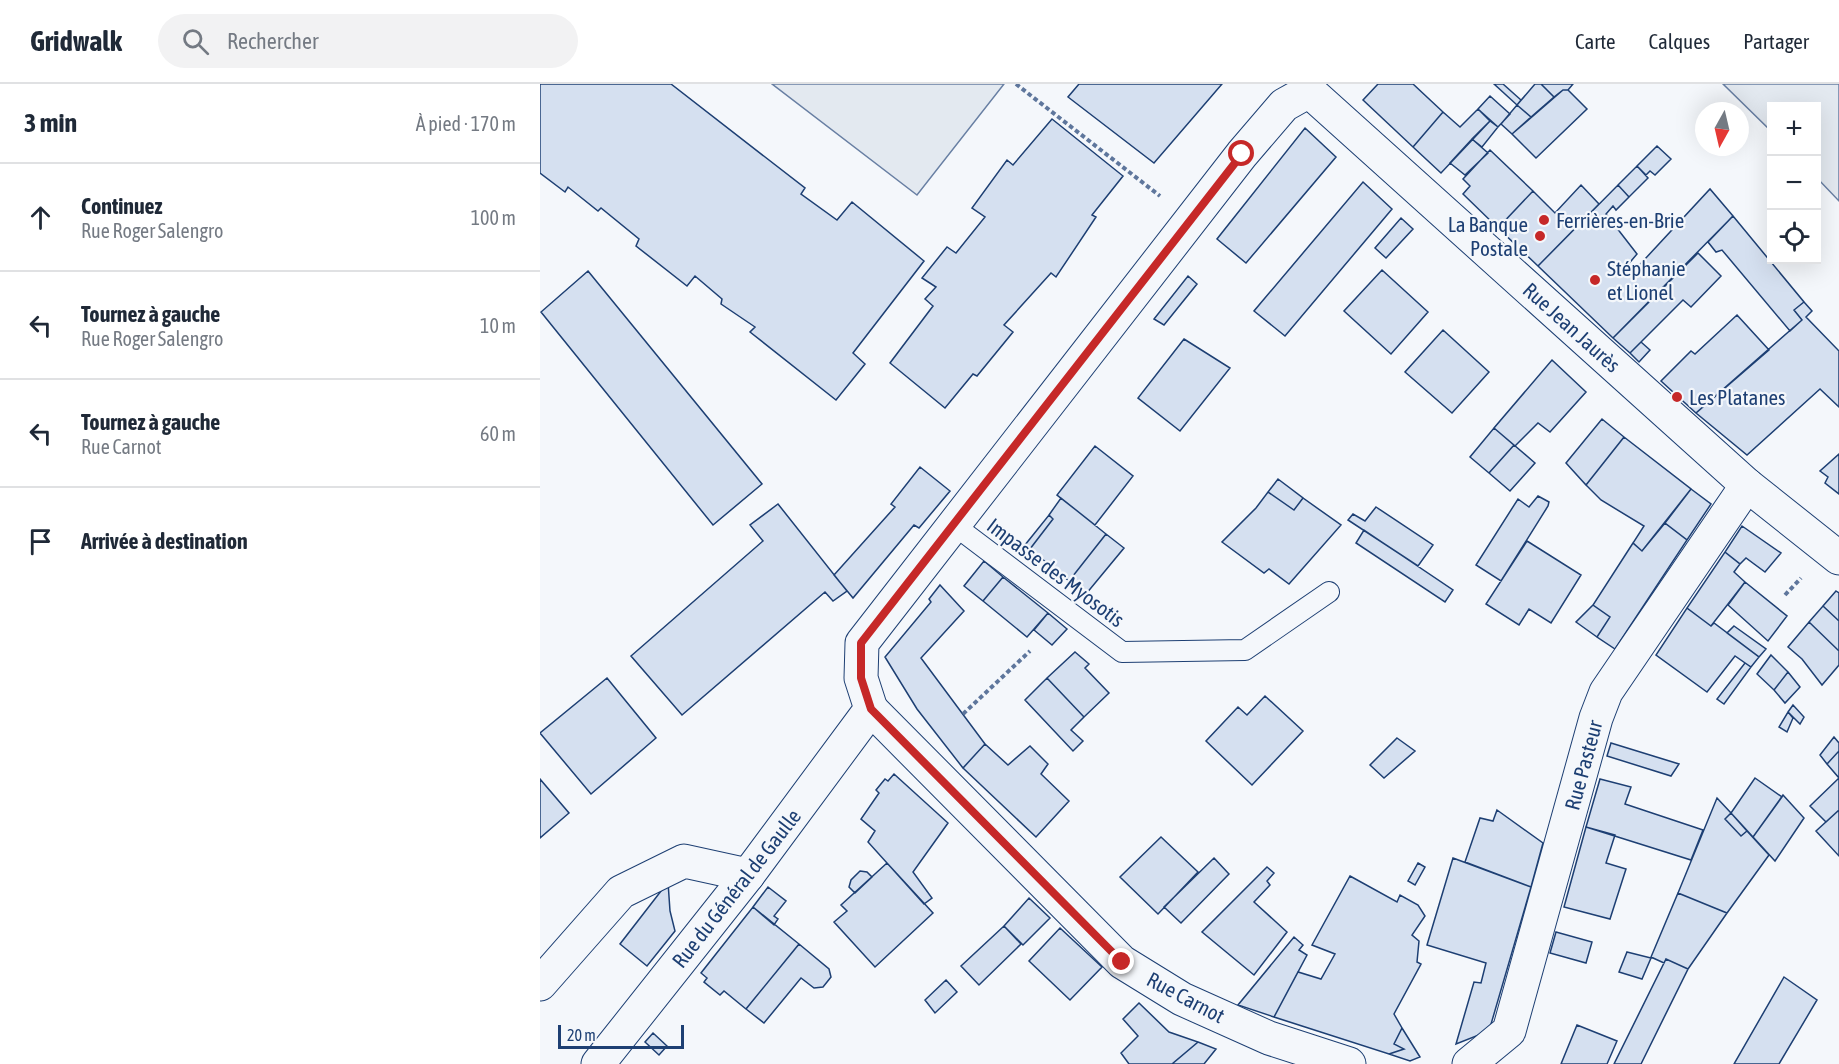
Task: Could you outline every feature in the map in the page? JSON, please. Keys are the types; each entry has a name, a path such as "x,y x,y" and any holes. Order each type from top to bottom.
{"main road":[{"name":"Rue Jean Jaurès","path":"1308,87 1747,484 1839,558"},
{"path":"871,709 861,678 861,643 1242,154 1284,105 1308,87"},
{"name":"Rue Pasteur","path":"1469,1064 1509,1031 1596,718 1606,692 1747,484"},
{"name":"Rue du Général de Gaulle","path":"598,1064 748,875 871,709"},
{"name":"Rue Carnot","path":"871,709 1122,962 1182,999 1269,1038 1349,1064"},
{"path":"540,984 621,892 684,861 748,875"}],"lane":[{"name":"Impasse des Myosotis","path":"954,525 1122,652 1245,650 1329,592"}],"path":[{"path":"1016,84 1164,199"},
{"path":"963,714 1030,651"}],"shaded area":[{"path":"772,84 1004,84 917,195"},
{"path":"1723,84 1839,84 1839,201 1821,182 1821,102 1767,102 1767,127 1749,109 1749,102 1741,102"}],"building":[{"path":"540,84 671,84 805,188 801,194 837,220 852,202 924,261 853,353 865,364 836,400 750,332 755,327 721,304 722,299 695,276 687,286 636,246 639,239 601,208 598,211 568,187 565,192 540,173"},
{"path":"1079,84 1222,84 1154,163 1068,97"},
{"path":"1378,84 1413,84 1443,112 1413,147 1363,100"},
{"path":"1494,84 1503,84 1521,100 1517,105"},
{"path":"1535,84 1541,84 1554,97 1531,117 1517,105"},
{"path":"1541,84 1573,84 1568,90 1563,90 1554,97"},
{"path":"1563,90 1568,90 1587,109 1536,158 1512,134"},
{"path":"1490,96 1510,114 1498,127 1478,109"},
{"path":"1517,105 1531,117 1512,134 1501,124"},
{"path":"1478,109 1490,121 1441,173 1413,147 1443,112 1460,127"},
{"path":"1052,119 1123,176 1092,215 1096,217 1056,277 1051,273 1004,325 1013,332 977,376 973,374 945,408 890,363 933,306 925,299 936,287 922,278 947,247 956,253 985,217 972,208 1007,160 1013,165"},
{"path":"1490,121 1498,127 1482,147 1472,139"},
{"path":"1305,128 1336,157 1246,263 1217,239"},
{"path":"1472,139 1488,153 1465,175 1450,163"},
{"path":"1657,146 1671,159 1655,175 1650,171 1646,175 1637,166"},
{"path":"1490,150 1533,191 1498,228 1463,194 1470,186 1463,179"},
{"path":"1637,166 1648,178 1629,197 1618,185"},
{"path":"1363,182 1392,209 1285,336 1254,311"},
{"name":"Ferrières-en-Brie","path":"1581,185 1599,204 1538,266 1498,228 1533,191 1555,213"},
{"path":"1618,185 1629,197 1616,210 1613,206 1606,214 1637,254 1626,267 1632,273 1710,189 1733,216 1613,338 1538,266"},
{"path":"1733,216 1767,257 1767,264 1773,264 1804,302 1794,310 1802,320 1790,331 1722,250 1716,252 1708,242"},
{"path":"1401,218 1413,229 1386,258 1375,248"},
{"path":"1698,253 1721,276 1691,307 1683,300 1630,353 1613,338"},
{"path":"1382,270 1428,312 1391,354 1344,311"},
{"path":"588,271 762,484 713,525 541,312"},
{"path":"1188,276 1197,284 1164,325 1154,319"},
{"path":"1804,302 1812,311 1806,317 1839,351 1839,407 1820,389 1747,455 1696,413 1802,320 1794,310"},
{"path":"1737,315 1769,350 1696,413 1661,381 1691,351 1695,354"},
{"path":"1443,330 1489,372 1452,413 1405,372"},
{"path":"1184,339 1230,368 1180,431 1138,398"},
{"path":"1641,342 1650,350 1639,362 1630,353"},
{"path":"1552,360 1586,392 1550,432 1538,423 1515,446 1494,428"},
{"path":"1602,419 1624,437 1586,485 1566,463"},
{"path":"1494,428 1514,445 1489,473 1470,457"},
{"path":"1624,437 1691,489 1642,551 1633,543 1644,526 1601,500 1586,485"},
{"path":"1514,445 1535,463 1510,491 1489,473"},
{"path":"1095,446 1133,476 1095,525 1057,495"},
{"path":"1839,454 1839,494 1825,483 1828,477 1820,471"},
{"path":"920,467 950,491 919,528 914,525 853,598 834,575 895,507 891,504"},
{"path":"1278,479 1303,498 1294,510 1268,492"},
{"path":"1691,489 1711,504 1687,540 1665,523"},
{"path":"1268,492 1294,510 1303,498 1341,525 1289,584 1269,569 1264,573 1222,542 1256,508"},
{"path":"1538,496 1549,502 1548,506 1501,581 1476,565 1518,499 1529,507"},
{"path":"1061,498 1106,534 1069,581 1030,549 1053,519 1049,515"},
{"path":"778,504 847,591 833,601 825,592 682,715 631,656 763,541 750,525"},
{"path":"1376,507 1433,545 1418,566 1348,520 1353,514 1365,521"},
{"path":"1049,515 1053,519 1030,549 1025,545"},
{"path":"1665,523 1687,540 1615,649 1597,637 1610,617 1593,605 1633,543 1642,551"},
{"path":"1742,526 1781,553 1765,572 1746,558 1740,564 1725,552"},
{"path":"1364,530 1453,590 1445,602 1356,543"},
{"path":"1106,534 1124,548 1086,594 1069,581"},
{"path":"1527,541 1581,575 1551,623 1529,609 1519,625 1486,604"},
{"path":"1725,552 1740,564 1734,572 1745,582 1711,626 1687,608"},
{"path":"984,561 1003,577 983,601 964,586"},
{"path":"1003,577 1048,613 1027,637 983,601"},
{"path":"1745,582 1787,616 1768,641 1728,605"},
{"path":"940,585 964,611 921,658 985,744 963,768 917,709 885,657 931,602 929,599"},
{"path":"1836,591 1839,593 1839,621 1823,606"},
{"path":"1593,605 1610,617 1597,637 1576,622"},
{"path":"1823,606 1839,621 1839,651 1809,622"},
{"path":"1687,608 1711,626 1714,623 1759,657 1751,667 1735,656 1707,692 1656,655"},
{"path":"1048,613 1067,629 1052,645 1034,630"},
{"path":"1809,622 1839,651 1839,665 1822,685 1802,659 1788,647"},
{"path":"1734,626 1766,649 1759,657 1727,633"},
{"path":"1075,652 1089,664 1085,668 1109,693 1084,717 1047,678"},
{"path":"1771,655 1788,672 1774,690 1757,674"},
{"path":"1745,663 1751,667 1724,704 1717,699"},
{"path":"1788,672 1800,687 1785,703 1774,690"},
{"path":"607,678 656,738 591,794 540,733"},
{"path":"1047,678 1084,717 1071,730 1083,741 1073,751 1025,700"},
{"path":"1265,696 1303,731 1252,785 1206,741 1238,707 1247,715"},
{"path":"1793,705 1804,717 1800,724 1788,712"},
{"path":"1788,712 1793,718 1787,732 1779,727"},
{"path":"1834,737 1839,743 1839,751 1827,764 1820,755"},
{"path":"1397,738 1415,751 1384,778 1370,765"},
{"path":"1611,743 1679,764 1671,776 1607,756"},
{"path":"985,744 1008,765 1030,746 1048,764 1041,774 1069,801 1036,837 963,768"},
{"path":"1839,751 1839,778 1827,764"},
{"path":"894,774 948,823 913,872 932,898 924,904 868,842 875,831 861,819 879,793 876,790 885,779 888,781"},
{"path":"1755,778 1782,797 1753,837 1731,813"},
{"path":"1839,778 1839,810 1826,822 1810,806"},
{"path":"540,779 569,813 540,838"},
{"path":"1600,779 1631,787 1625,804 1703,830 1691,860 1586,827"},
{"path":"1783,795 1804,818 1775,861 1753,837"},
{"path":"1717,798 1731,813 1725,819 1741,836 1747,831 1769,855 1727,913 1678,893"},
{"path":"1497,810 1543,843 1531,887 1465,862 1480,818 1493,821"},
{"path":"1839,810 1839,856 1816,831"},
{"path":"1731,813 1747,831 1741,836 1725,819"},
{"path":"1586,827 1615,835 1606,863 1626,869 1610,919 1564,907"},
{"path":"1161,837 1198,872 1158,914 1120,877"},
{"path":"1214,858 1229,874 1181,923 1164,907"},
{"path":"1453,858 1531,887 1489,1031 1456,1044 1474,982 1481,983 1486,963 1427,945"},
{"path":"887,863 933,913 875,967 834,922 847,911 841,905"},
{"path":"1418,863 1425,867 1415,885 1408,881"},
{"path":"1267,867 1274,873 1267,881 1270,885 1254,902 1287,932 1254,975 1202,932"},
{"path":"860,871 867,872 872,877 855,893 849,887 851,880"},
{"path":"1350,876 1397,902 1400,895 1418,905 1425,916 1412,935 1419,941 1417,962 1421,964 1394,1014 1402,1028 1394,1044 1404,1049 1389,1054 1274,1017 1298,972 1321,979 1335,954 1312,945"},
{"path":"668,882 670,911 675,931 647,966 620,944"},
{"path":"768,887 786,901 774,916 778,919 774,925 753,907"},
{"path":"1678,893 1727,913 1688,969 1666,959 1664,963 1651,957"},
{"path":"1029,898 1050,918 1023,945 1004,926"},
{"path":"753,907 799,944 746,1009 724,991 720,995 704,982 707,978 701,973"},
{"path":"1004,926 1021,944 979,985 961,966"},
{"path":"1060,928 1102,967 1070,1000 1029,961"},
{"path":"1556,932 1592,942 1586,963 1550,953"},
{"path":"1294,937 1303,945 1299,950 1307,955 1274,1017 1238,1005"},
{"path":"799,944 829,969 831,977 823,987 814,988 801,978 764,1023 746,1009"},
{"path":"1627,952 1651,958 1642,979 1619,972"},
{"path":"1666,959 1688,969 1641,1064 1614,1064"},
{"path":"1784,977 1817,1000 1779,1064 1734,1064"},
{"path":"946,980 957,992 935,1013 925,1000"},
{"path":"1139,1003 1169,1032 1198,1042 1172,1064 1129,1064 1121,1053 1138,1036 1123,1019"},
{"path":"1577,1025 1617,1041 1607,1064 1561,1064"},
{"path":"1402,1028 1420,1057 1410,1061 1389,1054 1404,1049 1394,1044"},
{"path":"653,1033 667,1046 659,1055 645,1042"},
{"path":"1198,1042 1216,1049 1204,1064 1172,1064"}],"place":[{"name":"Ferrières-en-Brie","path":"1544,220"},
{"name":"La Banque Postale","path":"1540,236"},
{"name":"Stéphanie et Lionel","path":"1595,280"},
{"name":"Les Platanes","path":"1677,397"}],"route":[{"path":"1122,962 871,709 861,678 861,643 1242,154"}]}
